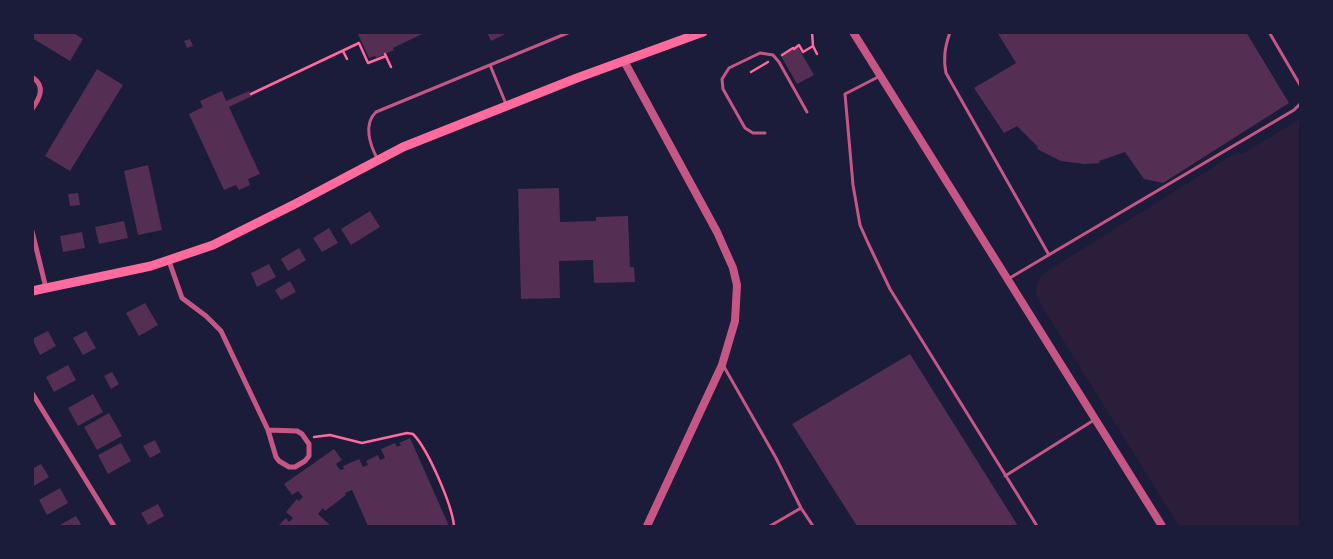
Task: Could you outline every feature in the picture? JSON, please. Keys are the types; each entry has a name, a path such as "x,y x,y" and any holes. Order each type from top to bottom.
{"main road":[{"path":"32,291 120,274 169,261 222,241 412,143 506,105 703,32"}],"street":[{"path":"853,32 1162,526"},
{"path":"624,61 717,232 733,268 737,294 735,321 722,365 647,526"},
{"path":"32,77 38,81 41,91 38,101 32,110"},
{"path":"32,231 46,288"},
{"path":"169,261 182,298 206,316 221,331 268,430 279,462 289,466 300,464 308,456 309,444 307,438 297,431 268,430"},
{"path":"32,393 114,526"}],"lane":[{"path":"378,160 369,138 371,120 376,112 570,32"},
{"path":"950,32 944,59 946,73 1049,255"},
{"path":"1269,32 1300,84"},
{"path":"765,133 750,132 746,128 723,89 723,75 732,66 760,53 773,55 779,62 807,112"},
{"path":"490,65 506,105"},
{"path":"880,76 845,94 850,160 860,225 890,289 1037,526"},
{"path":"1008,280 1294,110 1300,104"},
{"path":"722,365 776,458 801,508 813,526"},
{"path":"1006,476 1095,420"},
{"path":"770,526 801,508"}],"path":[{"path":"812,32 813,46 817,54"},
{"path":"250,94 359,44 368,63 385,55 391,67"},
{"path":"794,49 799,45 803,52 813,46"},
{"path":"343,51 347,59"},
{"path":"307,438 330,435 362,443 407,433 413,434 427,455 442,488 454,526"}],"shaded area":[{"path":"1300,119 1300,526 1179,526 1038,300 1037,285 1040,278 1046,272 1234,154 1239,152 1242,154"}],"building":[{"path":"32,32 72,32 83,39 70,61 32,38"},
{"path":"357,32 426,32 393,48 394,50 376,58 375,56 369,58"},
{"path":"487,32 509,32 491,41"},
{"path":"997,32 1246,32 1289,103 1163,183 1144,179 1125,152 1099,161 1100,163 1084,164 1061,161 1037,149 1038,147 1017,126 1004,133 974,88 1016,63"},
{"path":"190,39 193,46 187,48 184,41"},
{"path":"798,47 814,75 797,84 781,56"},
{"path":"97,69 123,85 70,171 45,156"},
{"path":"222,91 226,101 249,91 252,96 229,107 260,174 248,179 250,185 239,190 236,185 224,190 189,114 203,107 200,101"},
{"path":"148,165 162,230 138,235 124,171"},
{"path":"559,188 560,222 596,221 596,217 628,216 630,267 634,267 635,282 594,283 593,260 559,261 560,298 521,299 518,189"},
{"path":"78,193 80,205 70,206 68,194"},
{"path":"370,211 380,227 351,245 341,229"},
{"path":"124,221 128,238 99,244 95,227"},
{"path":"329,228 338,243 322,252 313,238"},
{"path":"82,232 85,248 63,252 60,236"},
{"path":"299,248 306,260 288,271 281,259"},
{"path":"269,264 276,277 257,287 251,273"},
{"path":"290,281 296,292 281,300 275,290"},
{"path":"145,303 158,325 139,336 126,313"},
{"path":"48,331 56,346 40,355 32,339"},
{"path":"86,331 96,348 83,355 73,338"},
{"path":"910,354 1018,526 857,526 792,424"},
{"path":"68,365 76,380 54,392 46,377"},
{"path":"112,372 119,384 111,389 104,376"},
{"path":"93,394 103,412 78,426 68,408"},
{"path":"109,413 122,436 97,450 84,427"},
{"path":"410,438 449,526 368,526 352,490 345,493 346,495 325,511 323,508 318,514 331,526 278,526 286,518 289,522 293,518 286,512 297,499 299,501 303,497 298,491 292,495 284,484 334,449 342,460 336,464 340,470 344,469 343,466 359,459 363,467 368,465 366,461 378,455 380,460 385,458 381,449 395,443 397,447 401,445 399,443"},
{"path":"155,440 161,452 150,458 143,446"},
{"path":"121,443 131,461 108,474 98,455"},
{"path":"41,464 49,477 32,487 32,469"},
{"path":"60,488 68,503 47,515 39,500"},
{"path":"158,504 164,516 148,525 141,513"},
{"path":"76,516 82,526 58,526"}]}
